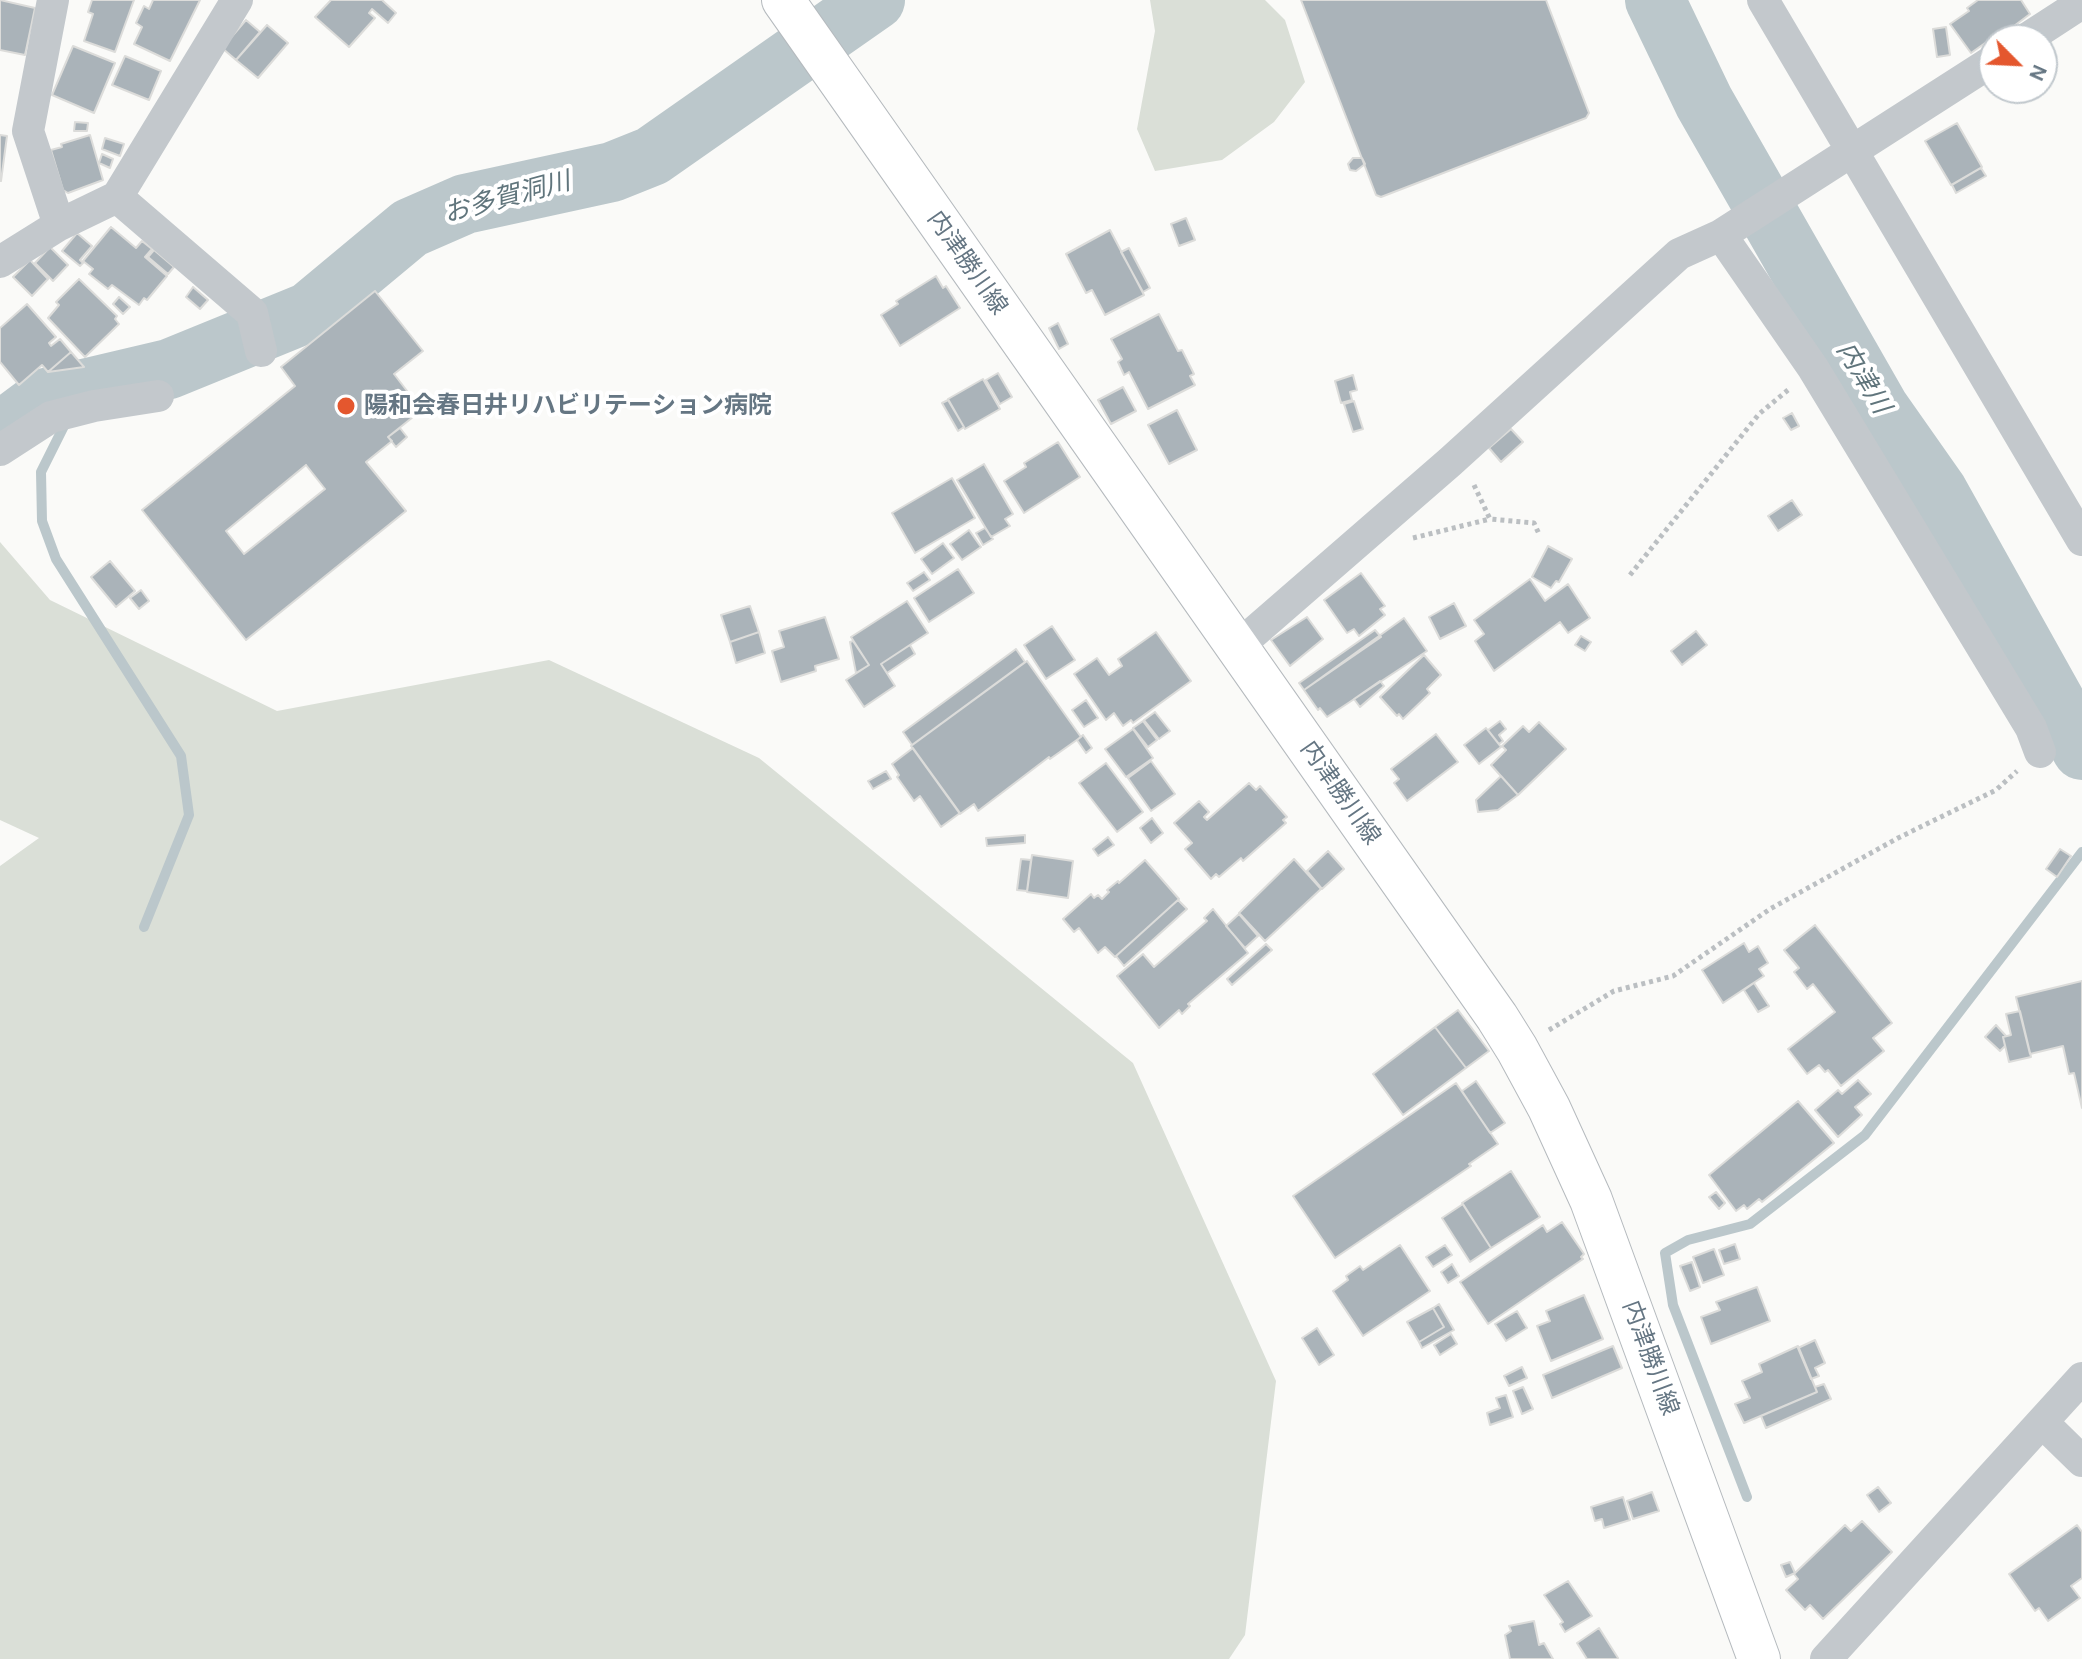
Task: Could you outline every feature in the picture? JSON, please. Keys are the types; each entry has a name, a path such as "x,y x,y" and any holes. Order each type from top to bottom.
{"main road":[{"name":"内津勝川線","path":"783,0 1517,1049 1549,1108 1591,1200 1759,1659"}],"street":[{"path":"53,0 28,131 59,225"},
{"path":"0,262 59,225 117,197 237,0"},
{"path":"1763,0 2082,540"},
{"path":"2050,24 2082,3"},
{"path":"1237,647 1450,462 1679,254 1721,235 1978,70"},
{"path":"117,197 252,313 261,351"},
{"path":"1721,235 1813,368 2031,728 2040,752"},
{"path":"0,450 51,417 94,406 158,396"},
{"path":"1826,1659 2082,1378"},
{"path":"2042,1422 2082,1461"}],"path":[{"path":"1630,575 1759,414 1813,368"},
{"path":"1450,462 1472,480 1490,519"},
{"path":"1358,542 1370,549 1490,519 1534,523 1539,534"},
{"path":"1517,1049 1614,991 1673,976 1770,909 1898,838 1996,790 2040,752"}],"shaded area":[{"path":"1150,0 1265,0 1285,20 1305,82 1274,122 1222,160 1155,171 1137,129 1155,31"},
{"path":"0,542 50,600 277,711 549,660 759,758 1133,1063 1276,1381 1245,1635 1229,1659 0,1659 0,866 39,838 0,820"}],"building":[{"path":"0,0 35,8 25,55 0,50"},
{"path":"92,0 134,0 115,52 84,41 93,14 88,12"},
{"path":"153,0 200,0 170,61 134,44 142,27 136,23 144,6 149,9"},
{"path":"331,0 382,0 396,13 388,23 372,9 369,13 375,18 349,47 315,17"},
{"path":"1301,0 1546,0 1589,113 1586,118 1381,197 1376,195"},
{"path":"1978,0 2021,0 2030,14 2017,24 1978,24 1978,48 1971,53 1950,24 1969,11 1967,8"},
{"path":"246,20 260,32 236,60 222,48"},
{"path":"267,25 288,43 258,78 236,60"},
{"path":"1946,27 1950,55 1937,57 1933,29"},
{"path":"73,46 115,63 94,113 52,95"},
{"path":"125,56 161,71 149,100 112,85"},
{"path":"75,122 88,123 87,131 74,131"},
{"path":"1957,123 1982,167 1951,185 1925,141"},
{"path":"0,135 7,136 1,181 0,181"},
{"path":"90,135 103,180 68,193 63,190 51,150"},
{"path":"105,138 124,144 120,156 102,149"},
{"path":"102,154 113,159 110,168 99,163"},
{"path":"1353,158 1362,158 1365,164 1356,171 1350,170 1348,164"},
{"path":"1981,168 1986,176 1956,193 1952,185"},
{"path":"1186,218 1195,240 1179,246 1171,224"},
{"path":"111,227 136,248 142,241 152,249 145,257 167,276 139,305 112,285 108,289 89,274 93,269 83,261"},
{"path":"1110,230 1144,295 1105,315 1092,290 1086,293 1066,254"},
{"path":"77,233 92,246 80,260 83,263 80,266 62,251"},
{"path":"50,247 68,265 53,281 35,263"},
{"path":"1129,248 1150,288 1143,292 1121,252"},
{"path":"154,250 174,267 168,274 148,257"},
{"path":"30,260 48,279 32,296 13,277"},
{"path":"936,276 960,308 900,346 881,315 898,304 896,301"},
{"path":"79,279 117,316 115,319 119,324 85,357 48,318 59,305 56,302"},
{"path":"193,287 208,300 200,309 186,297"},
{"path":"375,291 423,351 394,374 414,400 405,407 413,417 388,437 392,441 366,462 406,511 246,640 142,510 295,386 281,367","holes":["306,465 325,489 244,554 226,531"]},
{"path":"119,297 130,307 123,314 113,304"},
{"path":"27,304 56,337 49,343 51,346 60,339 71,352 48,372 42,365 19,385 0,362 0,328"},
{"path":"1159,314 1178,351 1182,350 1194,374 1190,376 1195,385 1148,409 1129,372 1124,375 1118,362 1122,359 1111,339"},
{"path":"1058,323 1068,344 1059,349 1049,328"},
{"path":"71,352 84,367 48,372"},
{"path":"998,373 1012,397 1000,404 986,380"},
{"path":"1353,375 1357,390 1350,392 1352,400 1341,403 1335,381"},
{"path":"983,379 1000,409 965,429 948,399"},
{"path":"1123,387 1136,411 1111,424 1098,400"},
{"path":"948,400 964,427 958,431 942,403"},
{"path":"1354,401 1363,429 1353,432 1344,404"},
{"path":"1177,410 1197,450 1169,464 1148,425"},
{"path":"1792,413 1799,426 1791,430 1783,418"},
{"path":"400,428 407,437 396,447 388,437"},
{"path":"1511,429 1523,442 1501,462 1489,448"},
{"path":"1058,442 1080,477 1024,513 1004,481 1026,467 1024,463"},
{"path":"984,464 1013,514 1005,519 1010,526 991,537 957,480"},
{"path":"952,478 975,518 915,553 892,513"},
{"path":"1792,500 1802,515 1778,531 1768,516"},
{"path":"985,528 993,539 983,545 976,533"},
{"path":"969,530 981,547 962,560 950,544"},
{"path":"943,543 954,558 932,574 921,559"},
{"path":"1548,546 1572,559 1559,582 1556,581 1551,588 1532,577"},
{"path":"110,561 135,591 116,607 91,577"},
{"path":"958,569 974,593 929,622 914,598"},
{"path":"924,572 930,580 913,591 907,583"},
{"path":"1361,573 1385,606 1380,609 1385,615 1359,636 1354,629 1347,633 1324,600"},
{"path":"1530,579 1545,601 1568,584 1590,618 1568,633 1560,622 1494,671 1475,641 1484,634 1474,620"},
{"path":"141,590 149,601 139,609 130,598"},
{"path":"907,601 928,633 881,664 895,686 864,707 846,680 869,665 851,637"},
{"path":"1454,603 1466,626 1440,639 1429,617"},
{"path":"750,606 759,632 730,642 721,615"},
{"path":"825,617 839,659 815,666 816,671 781,682 772,651 784,647 779,631"},
{"path":"1307,617 1323,639 1290,666 1271,640"},
{"path":"1404,618 1427,651 1327,717 1320,708 1318,710 1304,690"},
{"path":"1052,626 1075,660 1046,679 1024,645"},
{"path":"1375,630 1381,637 1304,690 1299,683"},
{"path":"1696,631 1707,645 1682,665 1671,651"},
{"path":"759,632 765,653 736,663 730,642"},
{"path":"1156,632 1191,681 1133,723 1131,720 1123,726 1114,713 1106,720 1074,674 1097,658 1109,675 1122,666 1118,659"},
{"path":"1581,636 1591,642 1585,651 1575,645"},
{"path":"853,641 869,665 856,673 850,642"},
{"path":"910,645 915,654 887,673 881,664"},
{"path":"1016,649 1025,662 912,745 903,732"},
{"path":"1424,655 1441,675 1427,689 1430,693 1403,719 1380,697"},
{"path":"1027,661 1081,737 1049,757 978,811 974,804 960,814 911,746"},
{"path":"1380,681 1384,686 1360,707 1354,699"},
{"path":"1086,700 1098,718 1084,727 1072,710"},
{"path":"1155,712 1170,731 1159,739 1144,720"},
{"path":"1143,721 1157,740 1148,747 1133,728"},
{"path":"1500,721 1506,729 1499,735 1503,741 1499,744 1488,730"},
{"path":"1539,722 1566,749 1518,795 1491,765 1506,750 1502,746 1523,726 1529,732"},
{"path":"1486,728 1501,747 1479,764 1464,745"},
{"path":"1133,729 1153,758 1126,777 1105,749"},
{"path":"1436,734 1458,762 1407,801 1394,783 1399,779 1391,769"},
{"path":"1083,735 1092,748 1086,753 1077,740"},
{"path":"913,748 960,813 941,827 920,796 914,801 892,764"},
{"path":"1151,761 1175,794 1151,811 1128,778"},
{"path":"1106,763 1143,812 1117,832 1079,783"},
{"path":"886,771 891,779 873,789 868,781"},
{"path":"1501,776 1518,795 1498,810 1478,812 1476,800"},
{"path":"1249,783 1256,790 1260,786 1287,817 1283,820 1286,823 1243,861 1241,858 1219,877 1216,874 1211,879 1185,849 1192,843 1174,823 1199,801 1209,812 1204,817 1207,820"},
{"path":"1152,818 1163,833 1151,843 1140,828"},
{"path":"1025,835 1025,843 987,846 986,838"},
{"path":"1108,837 1114,845 1098,856 1093,849"},
{"path":"2060,849 2071,856 2057,877 2046,869"},
{"path":"1328,851 1344,869 1322,889 1307,871"},
{"path":"1032,855 1073,861 1068,898 1027,892"},
{"path":"1021,859 1031,860 1027,891 1017,890"},
{"path":"1294,859 1321,889 1265,941 1239,913"},
{"path":"1145,860 1179,899 1115,957 1105,947 1098,953 1079,928 1074,932 1063,919 1091,894 1094,898 1098,895 1102,899 1109,892 1107,890"},
{"path":"1178,900 1187,909 1124,966 1116,956"},
{"path":"1213,909 1248,953 1188,1004 1190,1006 1182,1014 1179,1010 1159,1028 1117,976 1143,954 1154,967 1207,921 1204,918"},
{"path":"1239,914 1258,936 1245,948 1226,926"},
{"path":"1815,925 1892,1023 1873,1038 1884,1051 1841,1086 1828,1070 1825,1072 1819,1065 1807,1074 1788,1049 1835,1012 1813,984 1807,989 1794,972 1799,968 1784,950"},
{"path":"1744,943 1749,952 1758,946 1768,963 1759,969 1764,976 1723,1003 1702,970"},
{"path":"1266,944 1272,950 1232,985 1227,979"},
{"path":"2082,981 2082,1108 2074,1073 2069,1074 2063,1046 2030,1054 2016,997"},
{"path":"1754,983 1769,1006 1758,1012 1744,990"},
{"path":"1458,1010 1489,1051 1466,1068 1435,1027"},
{"path":"2020,1011 2031,1057 2009,1062 2003,1037 2011,1035 2006,1014"},
{"path":"1996,1025 2006,1036 2003,1037 2005,1046 2000,1051 1985,1037"},
{"path":"1435,1027 1466,1068 1403,1115 1373,1074"},
{"path":"1858,1080 1871,1094 1855,1107 1862,1115 1838,1137 1815,1110 1838,1090 1842,1094"},
{"path":"1476,1081 1505,1123 1490,1133 1462,1091"},
{"path":"1456,1083 1498,1144 1469,1164 1471,1166 1335,1258 1293,1196"},
{"path":"1798,1101 1834,1143 1762,1202 1759,1199 1747,1209 1744,1205 1736,1211 1709,1175"},
{"path":"1511,1171 1540,1217 1491,1248 1462,1203"},
{"path":"1716,1192 1725,1203 1719,1209 1709,1197"},
{"path":"1463,1204 1491,1248 1470,1262 1442,1218"},
{"path":"1562,1222 1584,1254 1583,1259 1488,1324 1460,1282 1543,1225 1547,1232"},
{"path":"1735,1244 1740,1259 1724,1264 1719,1250"},
{"path":"1400,1245 1430,1291 1363,1336 1333,1291 1360,1266 1363,1270"},
{"path":"1445,1245 1452,1255 1433,1267 1426,1257"},
{"path":"1714,1249 1724,1275 1703,1283 1693,1257"},
{"path":"1692,1262 1700,1287 1690,1291 1680,1266"},
{"path":"1452,1264 1459,1276 1448,1283 1441,1272"},
{"path":"1757,1287 1770,1321 1711,1344 1701,1317 1720,1310 1716,1302"},
{"path":"1584,1295 1603,1339 1551,1361 1537,1326 1550,1321 1546,1311"},
{"path":"1439,1304 1454,1330 1422,1348 1419,1342 1444,1327 1433,1308"},
{"path":"1433,1308 1444,1327 1419,1342 1407,1322"},
{"path":"1517,1311 1527,1328 1506,1341 1495,1324"},
{"path":"1317,1328 1334,1355 1319,1365 1302,1338"},
{"path":"1451,1334 1457,1344 1440,1355 1434,1345"},
{"path":"1815,1340 1825,1363 1815,1368 1819,1376 1811,1379 1798,1348"},
{"path":"1613,1346 1622,1368 1552,1398 1543,1375"},
{"path":"1798,1346 1817,1392 1744,1423 1735,1404 1750,1398 1742,1381 1762,1372 1759,1364"},
{"path":"1522,1367 1527,1378 1509,1386 1504,1376"},
{"path":"1824,1384 1831,1399 1766,1428 1761,1416 1817,1392 1815,1387"},
{"path":"1523,1387 1533,1409 1522,1414 1513,1391"},
{"path":"1506,1395 1513,1417 1490,1425 1487,1413 1500,1408 1496,1398"},
{"path":"1878,1487 1891,1503 1879,1512 1867,1495"},
{"path":"1652,1492 1659,1511 1633,1519 1627,1501"},
{"path":"1623,1497 1630,1520 1604,1528 1602,1519 1595,1521 1591,1507"},
{"path":"1862,1521 1892,1552 1823,1619 1810,1605 1805,1610 1786,1590 1798,1579 1794,1574 1845,1525 1851,1531"},
{"path":"2077,1525 2082,1532 2082,1578 2071,1586 2080,1598 2048,1621 2039,1608 2035,1611 2009,1574"},
{"path":"1790,1562 1795,1573 1786,1577 1781,1565"},
{"path":"1568,1581 1592,1616 1565,1632 1560,1624 1563,1622 1544,1595"},
{"path":"1534,1621 1539,1645 1544,1643 1553,1659 1510,1659 1505,1635 1511,1631 1509,1626"},
{"path":"1599,1628 1617,1659 1587,1659 1577,1643"}],"waterway":[{"name":"お多賀洞川","path":"0,432 46,398 169,369 309,312 410,228 465,204 612,172 652,156 875,0"},
{"name":"内津川","path":"1655,0 1704,102 1879,408 1938,492 2082,750"},
{"path":"67,420 41,472 42,521 56,559 181,756 189,815 144,927"},
{"path":"1747,1497 1673,1305 1665,1253 1688,1240 1750,1224 1865,1135 2082,852"}],"place":[{"name":"陽和会春日井リハビリテーション病院","path":"346,406"}]}
